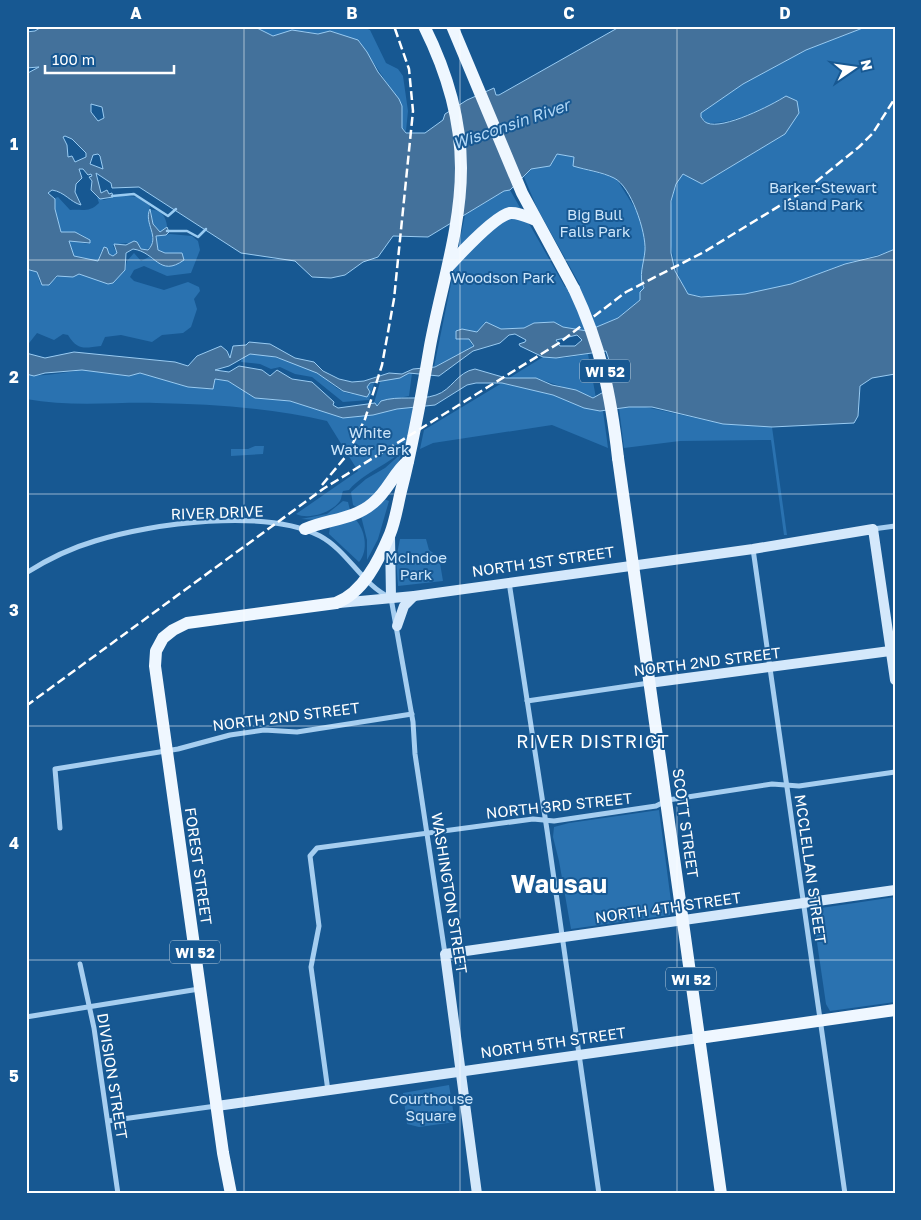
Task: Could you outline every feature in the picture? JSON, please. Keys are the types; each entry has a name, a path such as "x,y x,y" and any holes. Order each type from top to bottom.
{"main road":[{"name":"WI 52","path":"336,603 353,595 366,579 391,532 410,459 456,228 461,168 453,105 438,57 424,26"},
{"name":"WI 52","path":"452,26 522,193 536,220"},
{"path":"447,269 462,251 504,215 517,213 536,220"},
{"name":"SCOTT STREET","path":"536,220 574,289 590,325 603,363 611,402 721,1194"},
{"path":"305,529 344,519 366,508 380,496 399,469 410,459"},
{"name":"NORTH 1ST STREET","path":"168,634 179,626 194,622 336,603"},
{"name":"FOREST STREET","path":"168,634 158,646 155,658 166,751 216,1106 231,1194"},
{"name":"NORTH 5TH STREET","path":"699,1038 895,1010"},
{"path":"223,1153 224,1194"}],"street":[{"name":"RIVER DRIVE","path":"26,573 82,545 145,529 194,523 238,521 277,523 305,529 336,546 366,579 391,598"},
{"name":"NORTH 1ST STREET","path":"336,603 414,596 895,526"},
{"path":"873,529 895,680"},
{"path":"391,532 391,598"},
{"name":"MCCLELLAN STREET","path":"753,548 845,1194"},
{"path":"509,582 546,821 599,1194"},
{"path":"397,626 405,604 414,596"},
{"name":"WASHINGTON STREET","path":"391,598 412,714 414,754 445,954 477,1194"},
{"name":"NORTH 2ND STREET","path":"527,701 890,651"},
{"name":"NORTH 2ND STREET","path":"60,828 55,769 166,751 230,735 269,730 297,732 412,714"},
{"name":"NORTH 3RD STREET","path":"328,1091 311,967 319,926 310,859 314,849 405,835 426,834 533,819 546,821 656,806 666,800 772,784 799,786 895,772"},
{"name":"NORTH 4TH STREET","path":"445,954 895,890"},
{"name":"DIVISION STREET","path":"80,964 90,1006 118,1194"},
{"path":"26,1018 200,989"},
{"name":"NORTH 5TH STREET","path":"216,1106 699,1038"},
{"path":"108,1121 216,1106"}],"green space":[{"path":"253,26 361,26 370,30 386,63 398,69 403,76 408,111 406,131 402,128 402,106 360,42 334,32 318,34 303,31 273,36"},
{"name":"Barker-Stewart Island Park","path":"868,26 895,26 895,249 844,264 793,284 769,290 741,295 712,297 688,294 681,282 676,267 670,234 672,201 676,186 683,174 702,184 785,134 786,96 758,111 728,121 707,123 701,117 701,113 743,84 806,50"},
{"path":"557,154 575,157 573,166 616,178 636,210 641,219 645,243 644,288 640,300 618,318 587,331 563,327 552,322 534,323 524,328 501,329 484,323 480,330 474,333 461,329 460,340 469,339 473,347 434,367 465,215 504,191 510,190 565,287 580,285 537,208 524,177 531,169 550,166"},
{"path":"120,195 137,197 150,206 151,247 144,250 140,248 137,242 119,244 113,246 117,253 115,256 101,251 98,261 74,256 69,241 74,240 87,244 90,243 90,240 80,234 61,232 55,209 55,198 58,197 70,210 85,210 99,203 97,197 104,200"},
{"path":"151,210 160,212 164,217 167,226 164,231 160,232 153,224"},
{"path":"170,234 192,236 198,241 200,250 191,273 167,276 144,266 134,270 130,277 134,281 164,290 188,282 199,287 200,291 194,299 197,309 191,327 183,333 162,335 152,342 121,335 105,337 101,346 86,348 75,344 68,335 63,334 54,340 37,333 26,347 26,269 37,272 40,283 46,286 60,275 82,274 97,279 125,270 127,261 134,253 141,261 149,257 155,261 181,262 184,260 181,253 165,253 158,250 156,236"},
{"path":"250,354 285,360 304,367 347,393 367,397 368,385 374,383 369,400 343,402 312,377 295,374 280,367 271,369 260,364 241,362 242,358"},
{"path":"588,354 596,398 536,378 509,378 543,357 563,358"},
{"name":"White Water Park","path":"82,370 129,376 140,373 188,387 212,389 215,379 228,381 255,398 290,401 343,418 377,414 420,404 418,421 411,441 403,450 357,482 349,490 343,491 341,500 336,505 320,514 301,516 296,514 358,471 327,421 263,410 199,404 75,404 26,399 26,374 45,375"},
{"path":"412,373 409,396 379,402 376,406 374,403 380,382"},
{"path":"502,383 553,395 584,408 603,411 608,448 552,425 433,443 420,449 424,430"},
{"path":"641,406 723,424 772,427 787,535 784,535 771,440 680,441 624,448 619,408"},
{"path":"255,446 264,446 263,454 231,456 231,449 248,449"},
{"path":"402,453 398,463 374,497 356,507 353,505 351,492 366,479 385,468"},
{"path":"384,499 389,501 378,539 367,560 367,540 361,516"},
{"path":"343,501 348,502 350,510 317,520 301,519 327,514"},
{"path":"355,519 361,528 365,546 359,562 329,534 330,527"},
{"name":"McIndoe Park","path":"400,539 426,539 429,550 439,557 443,581 398,586 396,559"},
{"path":"659,810 672,909 670,915 571,929 553,837 554,827 569,823"},
{"path":"895,897 895,1002 830,1011 826,1004 813,915 817,909 821,908"},
{"name":"Courthouse Square","path":"449,1085 455,1122 419,1127 407,1124 403,1093"}],"water":[{"path":"43,26 253,26 273,36 292,30 318,34 330,31 358,40 378,72 399,99 402,106 402,128 406,133 425,133 443,120 445,114 467,100 494,88 496,95 499,95 621,26 868,26 806,50 743,84 701,113 701,117 707,123 724,123 759,110 786,96 797,101 799,113 785,134 702,184 683,174 676,184 671,201 671,253 675,271 688,294 701,297 745,294 791,284 845,264 878,256 895,249 895,374 872,378 860,386 858,416 854,423 772,427 723,424 652,407 629,407 600,411 584,408 553,395 502,383 467,385 435,405 343,418 290,401 255,398 228,381 215,379 213,389 188,387 140,373 129,376 82,370 45,373 34,376 26,374 26,353 45,358 74,352 175,362 188,366 197,356 221,346 227,351 230,358 233,346 246,345 249,342 270,344 295,358 314,362 323,371 339,379 352,382 364,381 389,373 402,374 413,369 435,367 474,346 469,339 456,339 456,331 462,329 477,332 486,322 501,329 524,328 534,323 554,322 563,327 587,331 618,318 640,300 640,292 644,288 641,274 645,250 643,232 636,210 632,200 620,183 604,174 573,166 574,157 557,154 550,166 531,169 510,190 504,191 428,237 393,236 378,257 363,262 345,275 331,278 312,277 295,261 241,253 139,187 112,188 111,183 96,173 101,193 107,190 109,194 112,193 113,197 100,199 91,190 92,181 89,177 92,176 91,174 88,175 83,169 79,169 82,178 76,184 75,192 81,205 57,191 52,190 48,193 55,199 55,209 61,232 75,232 90,240 90,243 69,241 74,256 98,261 104,247 113,256 117,253 114,244 126,245 134,241 137,242 141,249 148,250 153,240 148,214 150,209 153,224 160,232 167,227 169,232 166,235 156,236 158,250 165,253 182,253 184,260 176,265 163,265 141,251 133,249 126,253 125,270 113,283 108,284 79,274 73,277 57,276 49,285 42,285 37,272 26,269 26,74 39,67 26,68 26,32 35,31","holes":["91,104 102,107 104,118 98,121 91,112","63,137 72,139 86,153 86,157 75,162 72,156 68,157 67,145","98,154 100,156 103,169 90,164 93,155","515,334 526,340 519,344 520,346 543,357 556,358 606,351 612,369 607,390 593,398 576,390 552,385 536,378 506,378 475,369 459,377 442,393 429,397 395,398 381,401 377,406 375,403 338,408 312,382 292,379 277,370 270,376 262,370 239,366 229,372 215,370 229,366 250,354 276,357 317,373 343,391 367,397 370,392 367,387 370,383 400,378 409,373 439,376 473,351 500,343 509,335","577,335 582,340 575,346 560,346 556,340"]}],"waterway":[{"name":"Wisconsin River","path":"112,196 134,194 168,216 176,209"},
{"name":"Wisconsin River","path":"167,231 187,231 198,237 206,229"}],"railway":[{"path":"322,485 347,455 365,419 382,365 394,299 413,111 409,69 394,26"},
{"path":"26,706 323,489 559,343 626,292 704,252 807,189 859,147 873,133 895,98"}],"district":[{"name":"RIVER DISTRICT","path":"593,741"},
{"name":"Wausau","path":"559,883"}],"park label":[{"name":"Big Bull Falls Park","path":"595,222"},
{"name":"Woodson Park","path":"503,277"}]}
